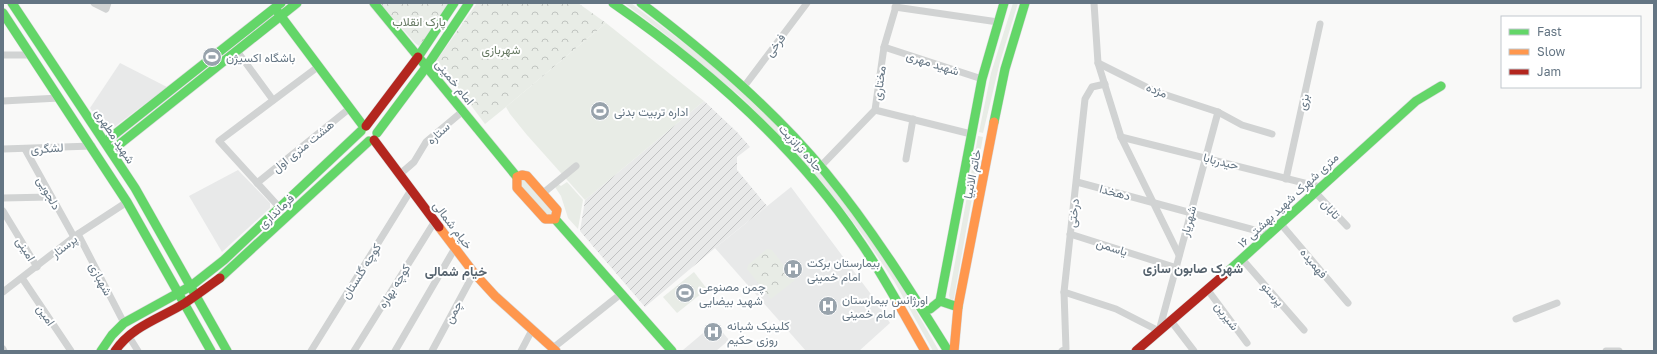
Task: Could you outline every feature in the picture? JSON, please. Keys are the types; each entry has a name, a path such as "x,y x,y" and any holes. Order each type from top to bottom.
{"main road":[{"name":"شهید مطهری","path":"12,3 111,151 196,296"},
{"path":"111,151 297,3"},
{"name":"امام خمینی","path":"374,3 517,177"},
{"path":"422,61 454,3"},
{"path":"422,61 460,3"},
{"path":"422,61 469,3"},
{"name":"جاده ترانزیت","path":"613,3 630,14 695,64 763,124 825,193 884,277 925,351"},
{"name":"جاده ترانزیت","path":"641,3 670,25 744,88 774,117 820,167 872,234 921,307 948,351"},
{"name":"خاتم الانبیا","path":"940,301 982,79 1004,3"},
{"name":"خاتم الانبیا","path":"954,351 958,307 1005,69 1025,3"},
{"path":"105,142 276,5 282,16 363,128 373,126 373,138"},
{"name":"شهید مطهری","path":"3,13 92,146 127,202 185,303"},
{"name":"فرمانداری","path":"179,293 191,286 224,260 280,208 363,128 422,61"},
{"name":"فرمانداری","path":"185,303 227,273 373,138 422,61"},
{"name":"۱۶ متری شهرک شهيد بهشتی","path":"1136,351 1242,259 1317,189 1416,101 1441,86"},
{"name":"خیام شمالی","path":"363,128 363,138 373,138 474,273 495,296 554,350"},
{"path":"328,162 337,171"},
{"path":"522,175 527,176 557,210 555,219 545,219 517,188 517,177 522,175"},
{"path":"267,219 275,228"},
{"path":"555,219 622,293 667,349"},
{"path":"101,351 112,335 124,323 179,293"},
{"path":"196,296 227,351"},
{"path":"921,307 930,309 940,301 958,307"},
{"path":"115,351 128,335 136,329 185,303 211,351"}],"street":[{"path":"94,3 107,6"},
{"name":"فرخی","path":"744,88 807,3"},
{"path":"1094,3 1098,63 1122,136 1179,255"},
{"path":"896,5 998,22"},
{"name":"مختاری","path":"820,167 875,110 884,46 896,5"},
{"name":"بزی","path":"1286,179 1320,24"},
{"name":"شهید مهری","path":"884,46 982,79"},
{"path":"237,52 273,100"},
{"path":"3,55 30,55"},
{"name":"مژده","path":"1098,63 1154,91 1218,112 1242,124 1272,134"},
{"path":"280,208 219,141 319,66"},
{"name":"درختی","path":"1062,351 1066,349 1064,292 1085,99 1092,87 1105,84"},
{"path":"3,101 59,98"},
{"name":"هشت متری اول","path":"257,183 350,108"},
{"name":"ستاره","path":"400,175 414,162 426,142 463,110"},
{"path":"875,110 971,134"},
{"name":"شهریار","path":"1159,331 1218,112"},
{"path":"906,159 913,119"},
{"name":"حیدربابا","path":"1122,136 1206,157 1317,189"},
{"name":"لشگری","path":"3,149 92,146"},
{"name":"دلجویی","path":"25,149 50,197 76,236"},
{"path":"542,194 576,166"},
{"name":"دهخدا","path":"1077,182 1269,234"},
{"name":"تابان","path":"1317,189 1347,226"},
{"name":"کوچه گلستان","path":"311,351 411,190"},
{"path":"3,198 50,197"},
{"name":"پرستار","path":"3,292 76,236 127,202"},
{"name":"امینی","path":"3,211 37,267"},
{"name":"کوچه بهاره","path":"354,351 435,221"},
{"name":"فهمیده","path":"1280,223 1348,302"},
{"name":"یاسمن","path":"1070,234 1177,268"},
{"name":"شهبازی","path":"76,236 124,323"},
{"path":"395,351 455,248"},
{"name":"پرستو","path":"1242,259 1304,330"},
{"name":"چمن","path":"432,351 474,273"},
{"name":"امین","path":"22,278 70,351"},
{"name":"شیرین","path":"1207,289 1247,343"},
{"path":"1064,292 1116,309 1159,331"},
{"path":"554,350 622,293"},
{"path":"1516,319 1557,303"},
{"path":"1171,321 1194,351"},
{"path":"521,351 532,330"},
{"path":"128,335 138,351"},
{"path":"1606,351 1619,351"}],"shaded area":[{"path":"120,63 167,87 113,128 107,129 104,128 90,108"},
{"path":"704,101 737,132 750,147 737,157 737,170 767,206 645,307 580,231 585,200"},
{"path":"238,170 270,203 270,208 222,252 189,196"},
{"name":"بیمارستان برکت امام خمینی","path":"791,187 876,301 890,323 859,351 806,351 715,248"},
{"name":"کلینیک شبانه روزی حکیم","path":"715,323 729,340 716,351 683,350"}],"green space":[{"name":"پارک انقلاب","path":"380,3 452,3 419,46"},
{"name":"شهربازی","path":"477,3 578,3 606,23 485,124 437,60"},
{"path":"624,3 631,3 717,70 762,111 799,149 866,231 896,276 939,351 933,351 894,281 865,238 846,213 783,139 740,96 665,34"},
{"path":"1013,3 1018,3 1000,62 983,133 979,132 991,73"},
{"name":"اداره تربیت بدنی","path":"606,23 704,101 585,200 527,135 506,107"},
{"path":"978,136 983,137 953,300 950,299 949,295"},
{"path":"522,176 555,211 550,219 518,187"},
{"path":"567,182 583,200 578,229 568,218 561,196 555,187 558,184 561,186"},
{"path":"767,249 772,250 795,280 771,299 747,269 748,265"},
{"name":"چمن مصنوعی شهید بیضایی","path":"694,272 707,289 677,313 663,297"}],"traffic: fast":[{"path":"12,3 135,188 227,351"},
{"path":"105,142 281,3"},
{"path":"111,151 297,3"},
{"path":"374,3 517,177"},
{"path":"418,57 454,3"},
{"path":"377,133 427,66 469,3"},
{"path":"613,3 682,54 747,110 778,140 834,205 870,256 899,305"},
{"path":"641,3 691,42 739,83 806,149 843,194 875,238 948,351"},
{"path":"921,307 930,309 940,301 982,79 1004,3"},
{"path":"994,122 1005,69 1025,3"},
{"path":"277,11 364,127"},
{"path":"3,13 127,202 211,351"},
{"path":"1224,275 1416,101 1441,86"},
{"path":"101,351 112,335 124,323 191,286 224,260 361,131"},
{"path":"220,278 369,141"},
{"path":"555,219 672,351"},
{"path":"940,301 958,307"}],"traffic: slow":[{"path":"954,351 958,307 994,122"},
{"path":"522,175 527,176 557,210 555,219 545,219 517,188 517,177 522,175"},
{"path":"439,227 474,273 495,296 556,351"},
{"path":"899,305 925,351"}],"traffic: jam":[{"path":"366,126 418,57"},
{"path":"374,140 439,227"},
{"path":"1136,351 1224,275"},
{"path":"115,351 122,342 138,329 185,303 220,278"}],"place":[{"name":"باشگاه اکسیژن","path":"212,57"},
{"name":"اداره تربیت بدنی","path":"600,111"},
{"name":"بیمارستان برکت امام خمینی","path":"793,269"},
{"name":"چمن مصنوعی شهید بیضایی","path":"685,293"},
{"name":"اورژانس بیمارستان امام خمینی","path":"828,306"},
{"name":"کلینیک شبانه روزی حکیم","path":"713,332"}],"district":[{"name":"شهرک صابون سازی","path":"1193,268"},
{"name":"خیام شمالی","path":"456,271"}]}
